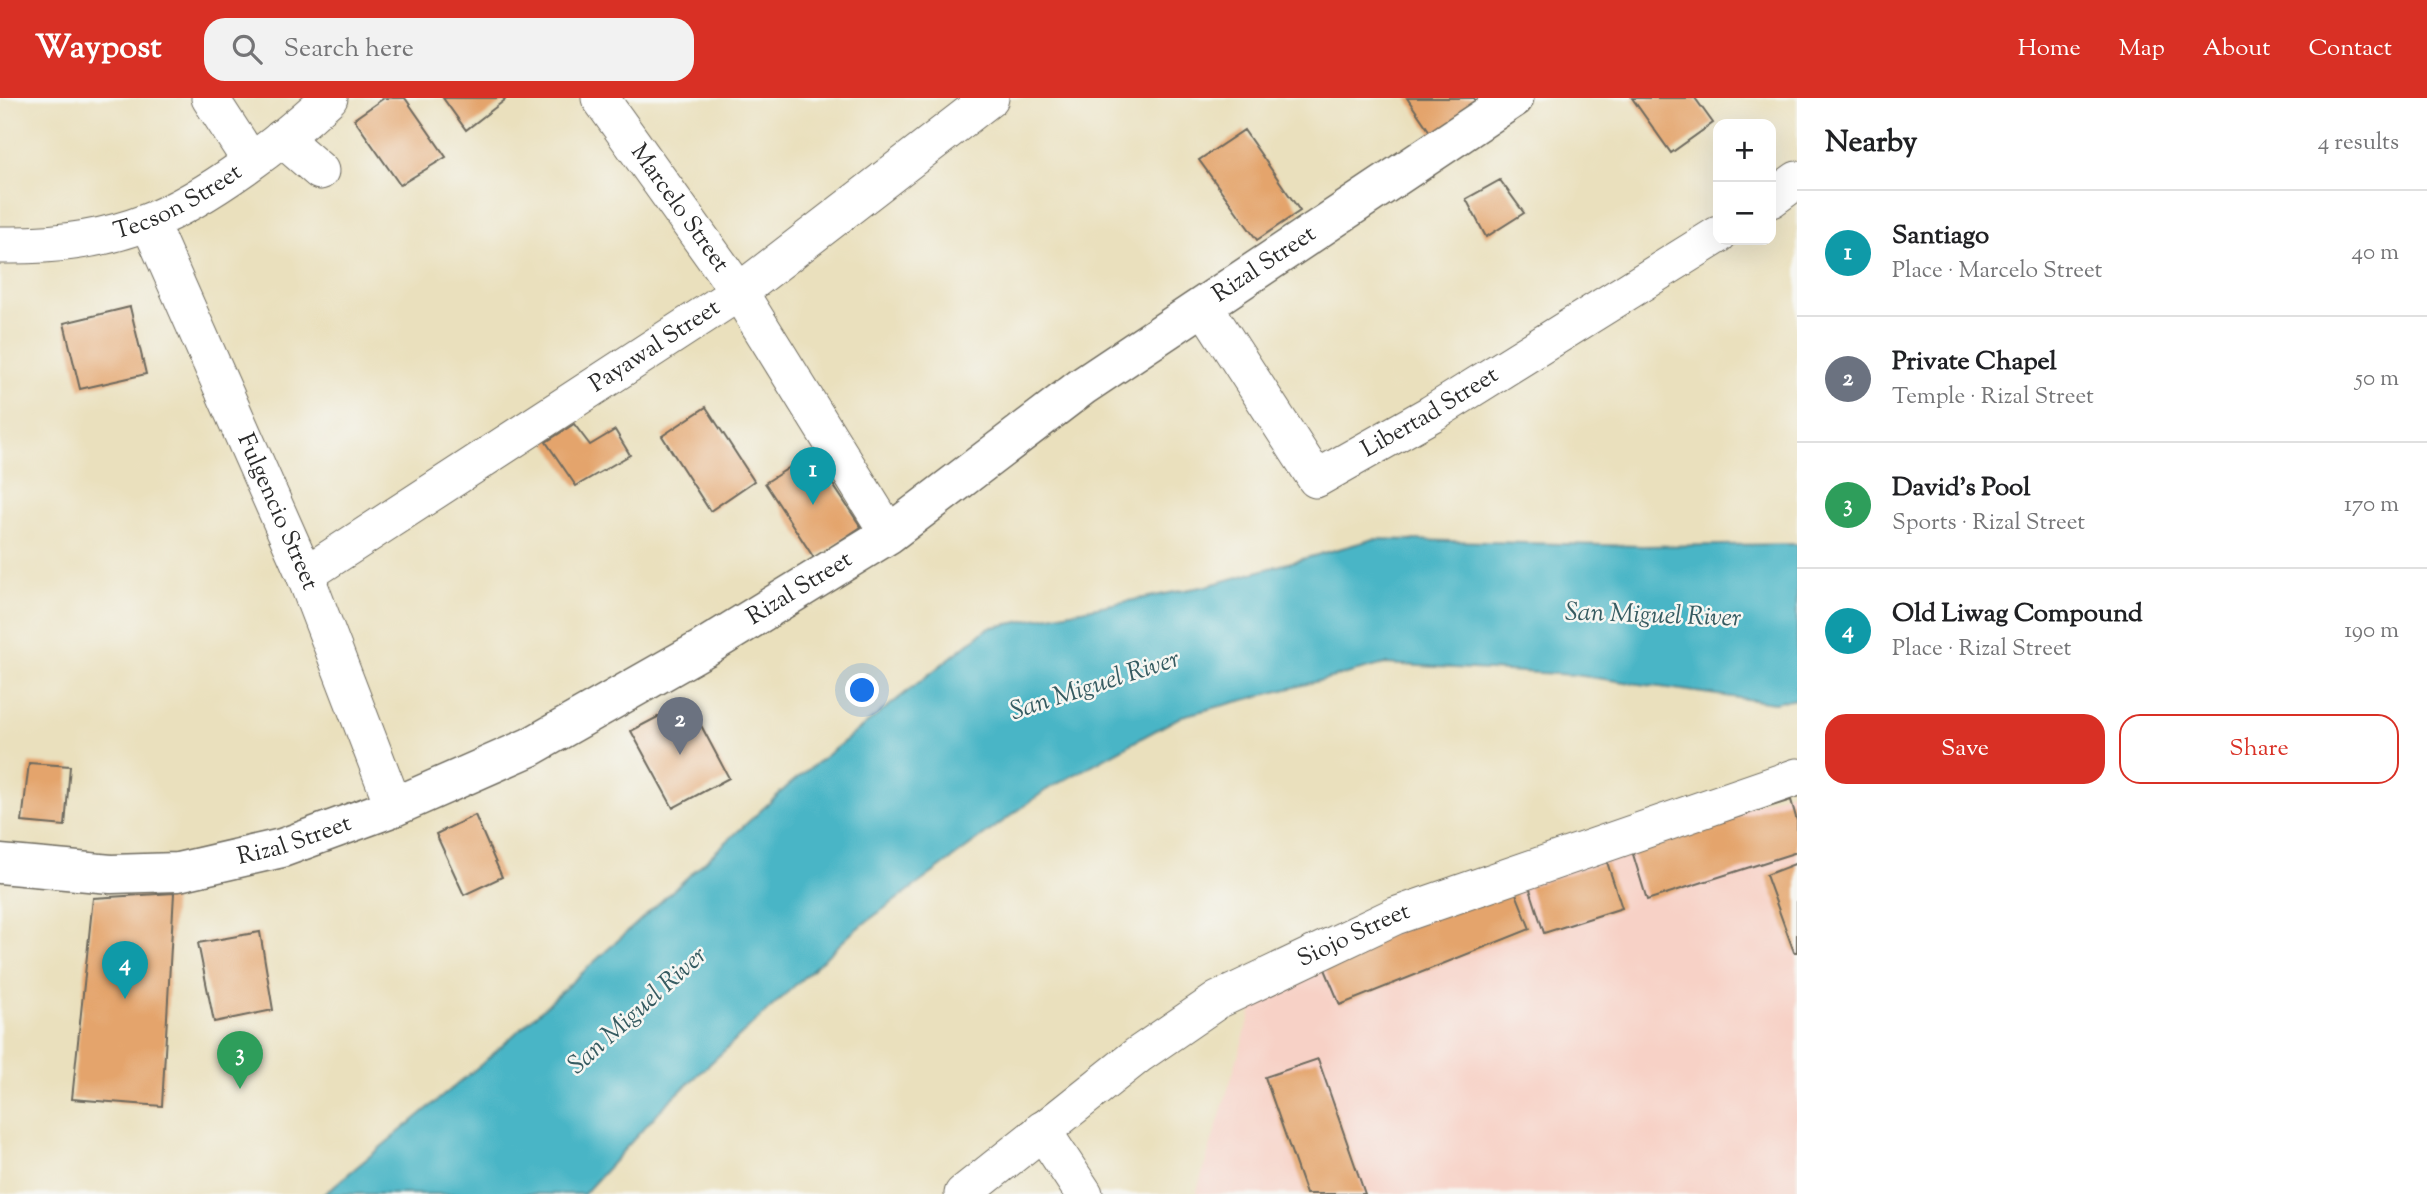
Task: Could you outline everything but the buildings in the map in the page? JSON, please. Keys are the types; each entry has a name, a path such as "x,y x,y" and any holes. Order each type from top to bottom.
{"main road":[{"name":"Rizal Street","path":"0,864 111,874 178,872 282,848 394,807 530,747 622,691 704,648 889,534 1072,395 1514,98"}],"street":[{"path":"210,98 250,160"},
{"name":"Tecson Street","path":"0,245 45,246 94,238 149,222 204,192 282,138 329,98"},
{"name":"Marcelo Street","path":"600,98 739,292 889,534"},
{"name":"Payawal Street","path":"304,575 739,292 990,98"},
{"path":"282,138 320,171"},
{"path":"1776,195 1797,180"},
{"name":"Fulgencio Street","path":"149,222 304,575 394,807"},
{"name":"Libertad Street","path":"1205,306 1316,479 1431,414 1713,238"},
{"name":"Siojo Street","path":"962,1194 1138,1055 1218,1000 1395,916 1797,777"},
{"path":"1042,1130 1084,1194"}],"shaded area":[{"path":"1797,790 1797,1194 1196,1194 1258,991 1376,931"}],"water":[{"name":"San Miguel River","path":"1374,539 1642,546 1797,544 1797,699 1774,703 1575,675 1385,664 1182,716 1046,790 855,930 663,1107 584,1194 324,1194 484,1062 790,784 988,628 1206,586"}],"place":[{"name":"Santiago","path":"813,505"},
{"name":"Private Chapel","path":"680,755"},
{"name":"Old Liwag Compound","path":"125,999"},
{"name":"David's Pool","path":"240,1089"}]}
